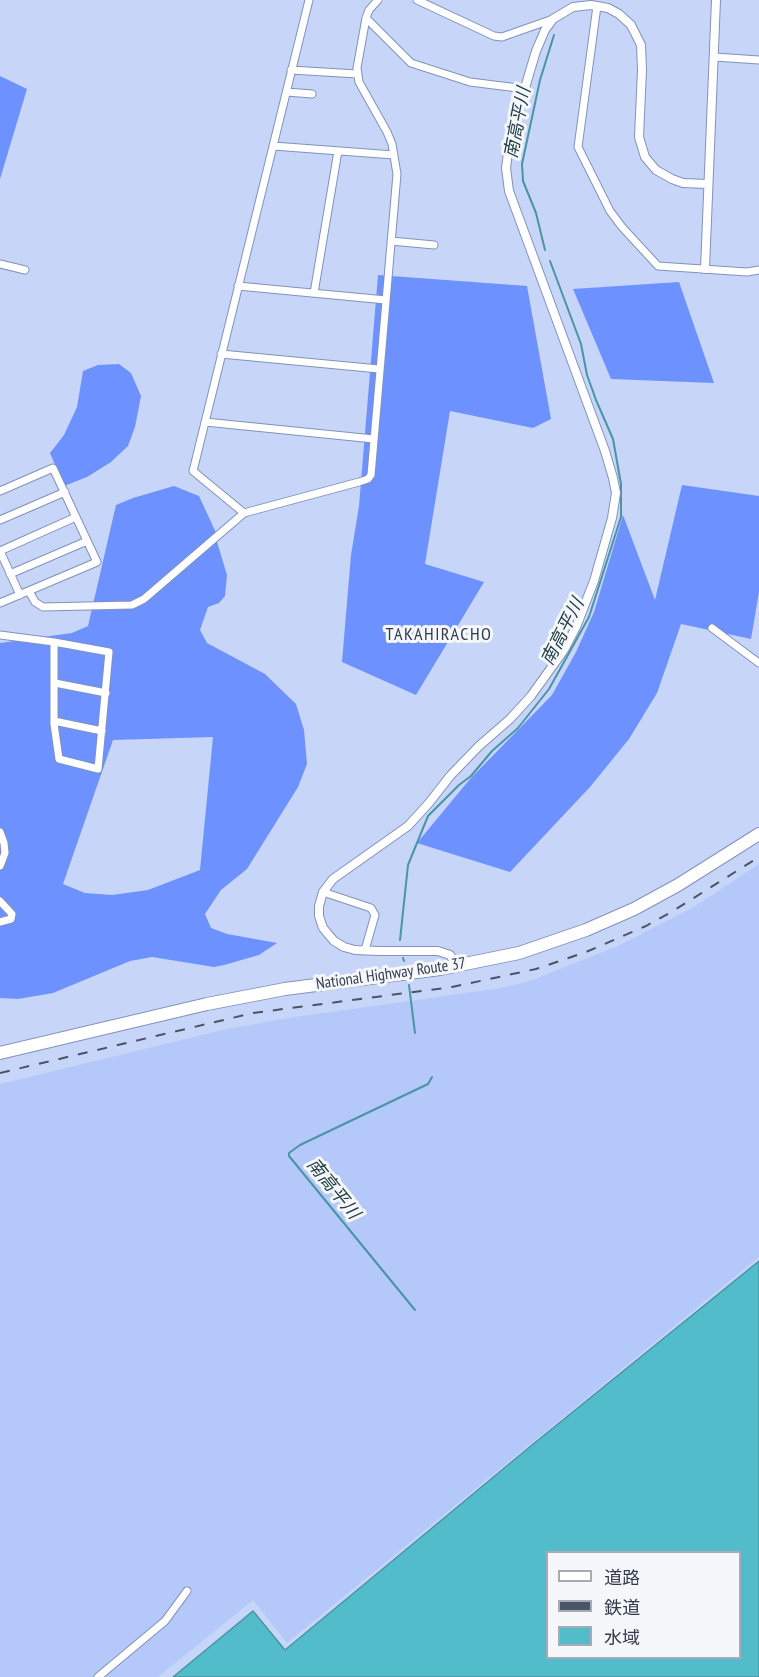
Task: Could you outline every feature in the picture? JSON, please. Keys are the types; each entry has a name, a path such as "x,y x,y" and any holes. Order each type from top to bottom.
{"highway":[{"name":"National Highway Route 37","path":"0,1053 207,1004 275,991 457,966 519,953 610,920 678,885 759,834"}],"street":[{"path":"244,513 193,471 309,0"},
{"path":"29,591 35,602 43,607 132,605 144,600 244,513 368,478 371,475 397,174 387,132 364,93 357,74 357,57 366,18 369,10 378,0"},
{"path":"417,0 494,36 502,37 553,19 573,7 608,8 633,27 641,45 639,137 645,157 656,170 672,180 708,184"},
{"path":"705,269 716,0"},
{"path":"597,6 578,147 615,219 658,266 747,272 759,270"},
{"path":"366,18 411,63 470,82 525,89"},
{"path":"457,966 450,955 438,951 365,950 344,947 328,936 320,922 318,911 323,892 333,879 408,826 450,776 531,696 564,650 576,627 594,581 612,518 616,493 614,478 508,191 506,168 508,152 540,40 553,19"},
{"path":"714,57 759,60"},
{"path":"291,70 357,74"},
{"path":"287,92 312,94"},
{"path":"273,146 394,155"},
{"path":"314,293 338,151"},
{"path":"391,241 434,245"},
{"path":"0,264 25,270"},
{"path":"238,286 386,300"},
{"path":"221,354 379,369"},
{"path":"205,423 374,439"},
{"path":"0,491 53,468 96,562 0,603"},
{"path":"0,520 65,492"},
{"path":"20,596 0,551 76,517"},
{"path":"10,574 87,541"},
{"path":"712,628 759,663"},
{"path":"0,635 54,642 109,652 98,769 59,759 54,721 54,642"},
{"path":"55,683 106,693"},
{"path":"54,721 102,731"},
{"path":"0,832 5,853 0,866"},
{"path":"323,892 371,908 375,915 365,950"},
{"path":"0,901 12,914 11,919 0,922"},
{"path":"98,1677 165,1621 187,1591"}],"shaded area":[{"path":"0,76 27,89 0,179"},
{"path":"378,275 527,286 551,419 533,428 450,411 425,564 484,582 416,695 342,662 351,555 359,506"},
{"path":"679,282 714,383 611,379 573,289"},
{"path":"119,364 131,373 141,396 135,427 128,446 111,462 87,477 64,486 50,453 64,435 77,407 83,371 98,365"},
{"path":"682,485 759,496 759,592 751,639 681,624 657,693 629,739 590,787 510,872 417,843 470,779 552,695 576,652 594,612 623,515 655,600"},
{"path":"174,486 199,496 218,537 217,542 227,575 225,596 219,603 208,607 200,630 207,643 265,674 296,704 304,730 307,764 298,787 247,869 221,890 205,914 211,928 227,934 277,943 259,955 214,967 152,957 130,961 53,993 18,999 0,998 0,643 72,633 88,626 116,505","holes":["213,737 200,870 148,890 112,895 85,893 63,884 113,740"]},
{"path":"759,864 759,1257 287,1643 253,1600 158,1677 0,1677 0,1084 227,1029 295,1017 502,988 530,981 618,946 694,907"}],"water":[{"path":"759,1261 759,1677 173,1677 253,1611 285,1650"}],"waterway":[{"name":"南高平川","path":"545,250 536,213 523,181 522,164 540,80 554,35"},
{"name":"南高平川","path":"400,940 408,865 428,816 518,728 549,689 589,617 621,517 621,484 613,439 587,375 581,344 550,261"},
{"name":"南高平川","path":"409,985 415,1033"},
{"name":"南高平川","path":"415,1310 289,1156 289,1153 300,1145 428,1084 432,1077"}],"railway":[{"path":"0,1073 253,1013 452,987 536,969 586,952 646,926 759,857"}],"district":[{"name":"TAKAHIRACHO","path":"439,635"}]}
